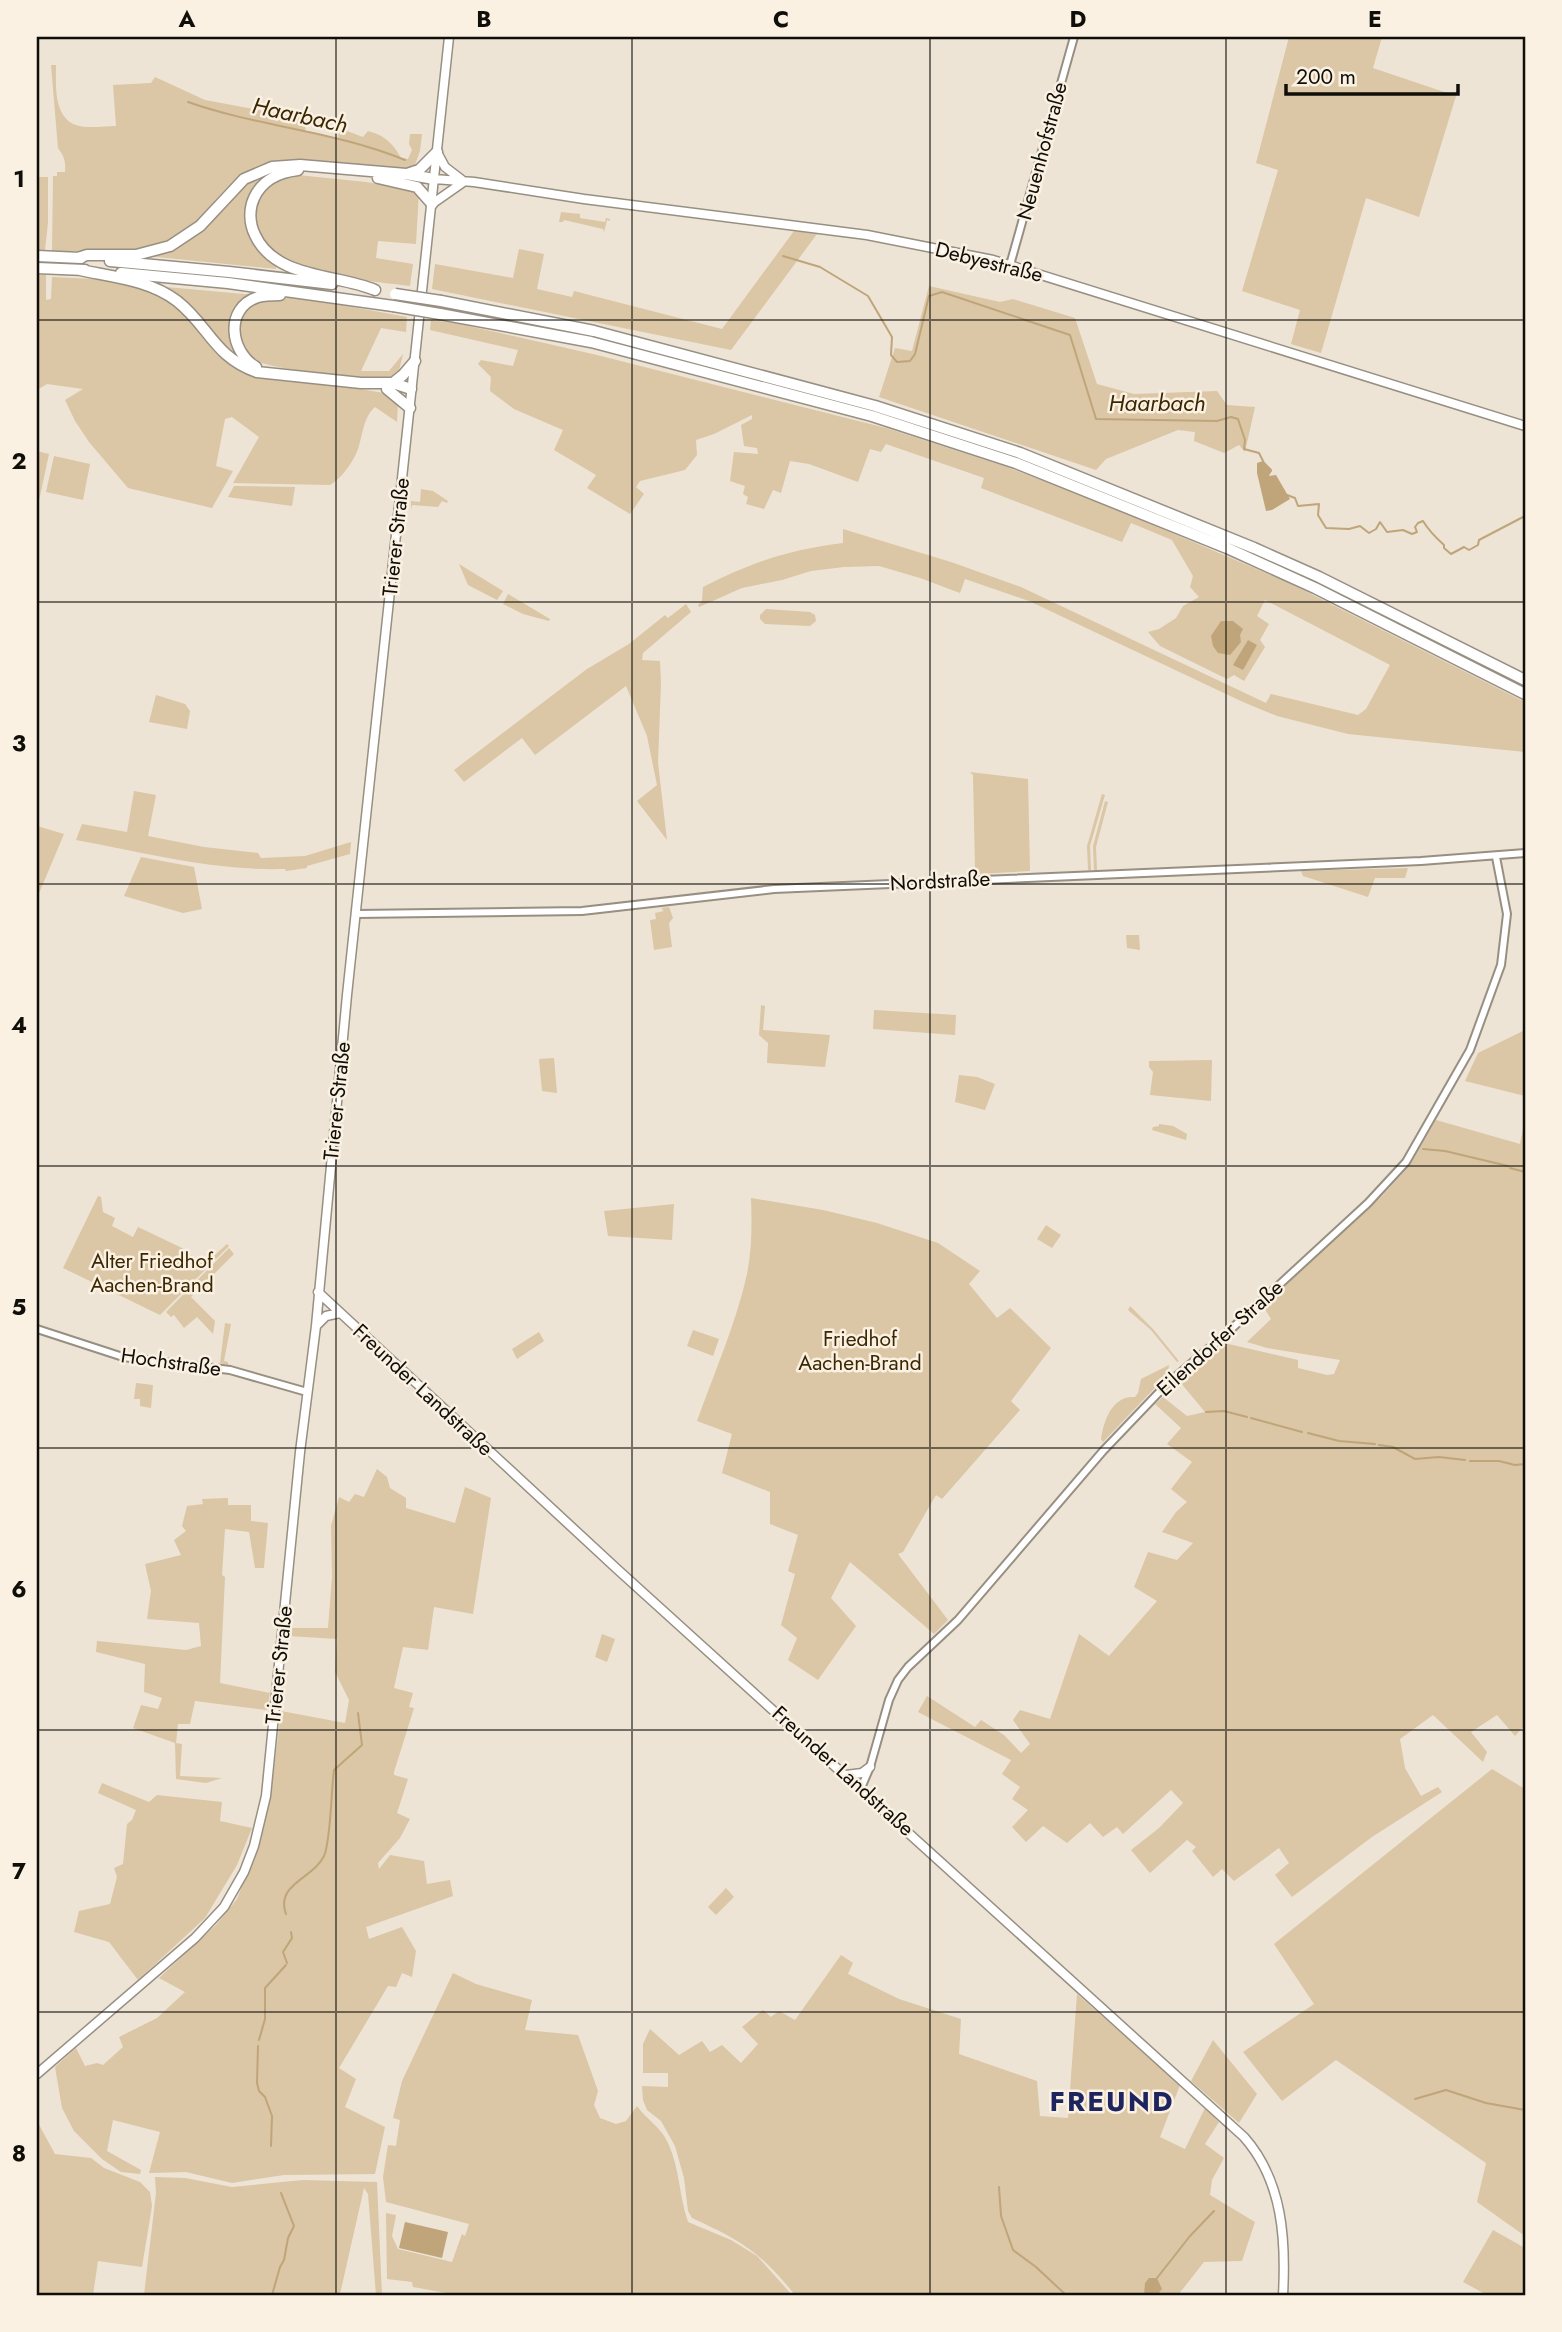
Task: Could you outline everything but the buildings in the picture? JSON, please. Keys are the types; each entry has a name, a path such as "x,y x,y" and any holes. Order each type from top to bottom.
{"highway":[{"path":"406,174 418,170 437,152"},
{"path":"78,258 87,255 136,255 170,246 200,226 244,180 272,167 300,165 406,174 434,180"},
{"path":"375,290 307,272 268,253 256,237 250,215 255,195 274,177 287,172 434,180"},
{"path":"378,178 417,187 432,204"},
{"path":"37,256 241,273 441,301 594,331 875,406 1020,453 1231,538 1525,680"},
{"path":"37,268 205,281 336,297 440,314 591,342 872,416 1016,463 1227,548 1315,588 1525,694"},
{"path":"80,270 131,280 158,290 189,312 218,348 233,361 257,372 390,386 403,385 411,389"},
{"path":"269,373 251,364 238,350 235,321 244,306 257,298 270,295 329,300 336,297"},
{"path":"390,386 415,361"},
{"path":"390,386 410,408"}],"main road":[{"name":"Trierer Straße","path":"37,2074 195,1938 224,1907 251,1855 266,1796 449,37"},
{"path":"432,204 447,191 464,182 445,167 437,152"},
{"name":"Debyestraße","path":"434,180 886,237 1010,265 1525,426"},
{"name":"Freunder Landstraße","path":"318,1292 617,1569 1248,2141 1260,2158 1278,2200 1285,2255 1283,2295"},
{"path":"316,1325 326,1316 340,1313"},
{"path":"846,1774 862,1773 870,1767"}],"street":[{"name":"Neuenhofstraße","path":"1010,265 1074,37"},
{"name":"Nordstraße","path":"356,914 582,911 774,889 1496,857 1525,853"},
{"name":"Eilendorfer Straße","path":"861,1788 870,1767 889,1700 898,1680 908,1667 958,1620 1103,1451 1166,1385 1368,1203 1406,1162 1470,1050 1501,965 1507,914 1496,857"},
{"name":"Hochstraße","path":"37,1329 123,1357 230,1370 307,1392"}],"green space":[{"path":"1289,37 1382,37 1373,68 1456,96 1419,217 1366,198 1321,353 1291,344 1300,310 1242,291 1278,170 1256,163"},
{"path":"51,65 56,65 57,99 63,115 80,126 116,126 113,85 151,83 155,77 205,100 307,119 305,132 338,139 339,128 363,137 368,131 388,140 401,158 408,159 412,150 409,144 410,134 422,134 420,151 415,165 405,169 309,162 260,166 229,185 197,221 174,238 159,244 123,250 52,251 53,176 57,176 57,172 65,172 65,168 58,148"},
{"path":"278,168 263,178 253,190 244,216 252,242 276,269 147,256 167,249 247,180"},
{"path":"288,174 366,182 419,191 416,244 378,241 376,258 413,264 410,286 317,271 293,263 274,252 260,237 255,208 264,190"},
{"path":"37,177 48,177 45,250 37,250"},
{"path":"561,212 580,214 580,218 605,222 606,218 610,221 607,220 604,232 603,229 564,220 559,222"},
{"path":"794,231 817,234 731,350 432,289 435,264 513,278 519,249 544,254 537,289 572,297 574,291 722,329"},
{"path":"37,275 46,275 46,300 51,299 52,277 111,281 146,289 180,308 196,323 222,357 241,369 390,394 398,403 397,422 375,407 366,421 353,459 343,474 330,485 233,483 259,437 232,417 225,419 216,466 233,471 212,508 128,488 89,442 65,400 83,389 47,384 37,390"},
{"path":"155,286 255,295 233,315 248,365 242,364"},
{"path":"929,286 1000,302 1013,299 1075,318 1097,384 1134,394 1217,391 1227,405 1255,407 1245,452 1239,445 1224,453 1194,441 1195,432 1178,430 1106,459 1096,470 879,397 895,348 912,351"},
{"path":"279,297 314,300 407,317 406,332 381,328 361,371 389,371 403,354 398,375 389,380 346,377 260,362 244,347 239,333 241,318 252,306"},
{"path":"431,320 597,355 886,428 1007,467 1092,499 1285,581 1525,702 1525,752 1348,734 1277,716 1029,601 965,579 960,593 879,566 844,567 811,571 742,588 699,607 703,587 771,558 843,543 843,529 1021,587 1266,703 1271,694 1358,715 1366,709 1390,665 1265,600 1257,616 1269,624 1260,640 1265,647 1244,681 1234,675 1227,679 1160,646 1148,632 1159,629 1176,618 1183,606 1199,597 1190,587 1193,576 1172,540 1131,523 1122,542 981,488 984,478 886,444 881,452 870,449 858,482 809,464 790,461 781,493 773,490 764,509 746,504 748,497 743,494 745,486 730,481 734,452 758,454 757,448 744,446 741,425 752,419 752,415 696,440 697,455 685,470 640,481 636,487 644,494 630,514 587,488 596,475 554,450 563,430 514,409 490,391 491,377 478,364 481,360 513,366 518,350 430,330"},
{"path":"37,451 49,454 37,510"},
{"path":"54,456 90,464 83,500 46,492"},
{"path":"234,486 295,487 292,506 228,497"},
{"path":"421,489 433,491 448,501 442,501 438,507 412,505 411,510 411,501 420,502"},
{"path":"459,564 503,591 497,600 468,585"},
{"path":"508,594 550,619 549,621 523,614 503,604"},
{"path":"686,604 691,612 643,653 642,660 660,661 658,763 667,840 637,801 657,785 647,736 626,686 535,755 522,738 464,782 454,770 587,669 629,644 665,615 668,618"},
{"path":"766,609 810,612 815,615 816,621 810,626 765,624 760,615"},
{"path":"156,695 185,704 190,711 187,729 149,722"},
{"path":"970,772 1028,779 1030,871 978,874 975,869 973,775"},
{"path":"134,791 156,795 148,836 204,847 258,853 261,858 305,856 351,842 350,854 307,868 286,871 206,864 76,840 82,824 127,832"},
{"path":"1102,794 1105,795 1090,846 1091,870 1088,870 1087,846"},
{"path":"1105,801 1108,802 1096,847 1097,870 1094,870 1093,846"},
{"path":"37,826 64,834 37,898"},
{"path":"141,857 194,867 202,909 183,913 124,896"},
{"path":"1408,868 1405,878 1375,878 1368,897 1303,876 1301,871"},
{"path":"669,907 673,918 669,923 672,947 654,950 650,920 656,919 655,913 664,911 661,908"},
{"path":"1126,935 1139,935 1140,950 1127,948"},
{"path":"761,1005 765,1006 763,1030 830,1035 825,1067 767,1063 768,1043 759,1035"},
{"path":"874,1010 956,1015 955,1035 873,1029"},
{"path":"1525,1030 1525,1096 1465,1081 1478,1053"},
{"path":"554,1058 557,1093 542,1091 539,1059"},
{"path":"1212,1060 1211,1101 1150,1095 1153,1072 1149,1061"},
{"path":"959,1075 977,1077 995,1084 985,1110 955,1102"},
{"path":"1525,1119 1525,1725 1515,1736 1497,1715 1471,1732 1487,1752 1483,1762 1433,1715 1400,1739 1405,1768 1421,1796 1438,1787 1442,1792 1372,1837 1292,1897 1275,1875 1289,1863 1279,1848 1234,1881 1222,1869 1213,1877 1192,1851 1196,1847 1187,1840 1150,1873 1131,1850 1159,1828 1183,1803 1171,1790 1123,1834 1117,1827 1103,1837 1090,1823 1067,1843 1043,1826 1026,1842 1012,1827 1028,1810 1012,1799 1020,1787 1002,1774 1011,1760 918,1712 927,1696 975,1727 981,1720 1004,1735 1021,1753 1030,1744 1013,1720 1020,1710 1050,1719 1079,1634 1109,1656 1157,1601 1134,1587 1148,1552 1177,1560 1193,1543 1162,1532 1187,1502 1171,1489 1192,1462 1167,1444 1181,1428 1155,1404 1163,1397 1187,1416 1205,1412 1180,1382 1224,1343 1298,1360 1298,1368 1327,1375 1334,1374 1340,1360 1247,1342 1271,1319 1263,1306 1383,1195 1410,1165 1436,1120 1520,1144"},
{"path":"1159,1124 1173,1126 1187,1134 1186,1140 1152,1130"},
{"name":"Alter Friedhof Aachen-Brand","path":"98,1196 101,1197 103,1212 115,1218 112,1226 133,1237 138,1227 182,1248 204,1265 227,1244 229,1246 160,1315 63,1268"},
{"name":"Friedhof Aachen-Brand","path":"751,1198 823,1210 877,1223 938,1243 980,1271 969,1284 997,1318 1010,1308 1051,1348 1011,1401 1020,1410 942,1499 936,1495 903,1552 898,1554 948,1620 934,1634 850,1562 831,1598 856,1626 818,1680 788,1660 797,1638 781,1625 795,1574 788,1571 798,1535 770,1524 770,1492 722,1473 732,1434 697,1421 731,1330 747,1274"},
{"path":"674,1204 672,1240 608,1236 604,1211"},
{"path":"1046,1225 1061,1235 1052,1248 1037,1239"},
{"path":"229,1248 234,1254 191,1297 215,1321 213,1334 197,1317 184,1328 174,1315 171,1317 166,1312"},
{"path":"1130,1306 1179,1361 1177,1362 1151,1330 1128,1310"},
{"path":"225,1323 231,1324 224,1361 228,1362 228,1365 220,1363"},
{"path":"693,1330 719,1339 713,1356 687,1346"},
{"path":"539,1332 544,1341 517,1359 512,1349"},
{"path":"1169,1365 1168,1374 1103,1442 1101,1439 1104,1424 1115,1404 1127,1397 1135,1397 1141,1379"},
{"path":"136,1383 153,1385 151,1408 140,1406 140,1399 134,1399"},
{"path":"377,1469 387,1477 390,1488 406,1498 406,1508 455,1523 465,1487 491,1498 473,1614 434,1607 428,1650 403,1647 394,1688 413,1693 409,1707 414,1708 394,1772 394,1775 408,1779 397,1813 410,1819 400,1838 378,1863 379,1869 390,1855 424,1861 427,1884 450,1880 453,1896 366,1927 369,1939 402,1927 416,1951 412,1977 402,1973 396,1987 388,1986 339,2068 356,2079 345,2107 385,2127 375,2174 284,2175 232,2183 186,2172 149,2173 160,2132 113,2120 107,2151 141,2170 140,2174 121,2172 102,2159 74,2131 62,2108 55,2067 76,2048 85,2066 97,2063 103,2065 123,2047 119,2037 157,2018 185,1992 159,1978 216,1925 237,1899 261,1838 271,1792 281,1711 345,1723 349,1700 335,1672 337,1639 289,1636 289,1628 328,1628 332,1577 331,1526 339,1497 349,1502 355,1494 364,1497"},
{"path":"228,1498 228,1505 251,1505 251,1521 268,1523 264,1568 255,1568 249,1532 225,1529 220,1683 270,1693 267,1710 195,1701 190,1724 178,1724 176,1743 182,1744 180,1776 222,1778 206,1783 176,1779 175,1743 133,1728 141,1705 158,1709 162,1698 144,1692 145,1664 96,1652 97,1641 186,1650 201,1646 199,1623 147,1619 151,1591 145,1564 181,1555 174,1540 186,1531 182,1526 187,1506 203,1504 202,1499"},
{"path":"602,1634 615,1639 607,1662 595,1657"},
{"path":"1492,1769 1525,1789 1525,2236 1477,2202 1486,2163 1336,2060 1282,2101 1243,2052 1314,2004 1274,1944"},
{"path":"102,1783 149,1802 157,1795 222,1802 220,1821 252,1828 237,1865 205,1918 138,1980 109,1942 74,1932 79,1911 110,1904 117,1877 114,1868 123,1864 127,1824 136,1810 98,1793"},
{"path":"726,1888 734,1897 716,1915 708,1907"},
{"path":"841,1955 853,1963 848,1974 899,1999 961,2019 959,2054 1037,2081 1040,2116 1068,2118 1077,1994 1180,2085 1160,2137 1185,2149 1205,2108 1219,2122 1205,2144 1224,2158 1212,2180 1210,2195 1255,2222 1242,2261 1204,2262 1178,2295 795,2295 771,2268 749,2249 724,2233 692,2218 688,2211 684,2178 675,2146 661,2121 647,2110 643,2100 642,2086 668,2087 668,2073 643,2073 643,2044 650,2029 679,2055 702,2041 710,2052 722,2045 741,2063 758,2044 742,2027 763,2010 771,2017 779,2011 795,2020"},
{"path":"453,1973 476,1984 532,2000 525,2030 578,2035 598,2091 594,2105 600,2118 616,2124 626,2121 637,2106 668,2143 688,2222 731,2240 757,2256 792,2295 457,2295 413,2287 412,2282 387,2279 386,2213 396,2215 392,2236 398,2249 452,2262 462,2234 465,2236 469,2224 386,2202 383,2177 388,2145 396,2146 400,2120 393,2118 402,2081"},
{"path":"1213,2040 1257,2094 1239,2123 1191,2081"},
{"path":"37,2121 55,2154 91,2158 104,2168 140,2182 150,2192 152,2206 142,2267 98,2261 93,2295 37,2295"},
{"path":"155,2177 185,2178 232,2187 303,2180 377,2182 382,2295 376,2295 368,2194 364,2188 340,2294 342,2295 144,2295 156,2193"},
{"path":"1493,2230 1525,2248 1525,2295 1487,2295 1463,2282"}],"shaded area":[{"path":"1263,461 1272,471 1268,476 1276,475 1290,499 1266,511 1257,473 1257,463"},
{"path":"1221,621 1233,621 1243,629 1241,642 1230,655 1218,653 1213,646 1211,636"},
{"path":"1248,640 1257,645 1243,670 1233,665"},
{"path":"405,2222 448,2232 442,2258 399,2248"},
{"path":"1149,2278 1157,2278 1162,2289 1157,2295 1144,2295 1145,2283"}],"waterway":[{"name":"Haarbach","path":"188,102 242,118 352,142 405,160"},
{"name":"Haarbach","path":"783,256 820,267 868,296 892,337 891,355 897,362 910,361 915,354 929,296 942,292 1070,335 1096,419 1238,419 1245,440 1244,449 1259,453 1271,470 1267,477"},
{"name":"Haarbach","path":"1287,495 1295,498 1298,506 1319,504 1318,515 1326,528 1349,529 1360,526 1369,533 1376,529 1380,522 1387,532 1403,530 1412,534 1417,532 1415,527 1423,521 1451,554 1464,547 1469,550 1478,545 1479,540 1525,518"},
{"path":"1423,1149 1445,1151 1508,1166"},
{"path":"1510,1168 1525,1172"},
{"path":"1206,1412 1224,1411 1247,1417"},
{"path":"1251,1418 1302,1432"},
{"path":"1308,1433 1339,1441 1375,1444"},
{"path":"1379,1445 1393,1447 1415,1459 1439,1457 1465,1460"},
{"path":"1470,1461 1525,1464"},
{"path":"286,1914 284,1904 290,1889 312,1871 324,1856 334,1770 362,1745 358,1713"},
{"path":"287,1963 283,1952 292,1938 291,1932"},
{"path":"259,2040 265,2019 265,1988 286,1965"},
{"path":"258,2046 257,2083 272,2116 271,2146"},
{"path":"1415,2099 1446,2090 1486,2103 1525,2110"},
{"path":"999,2187 1001,2216 1013,2250 1066,2295"},
{"path":"272,2295 294,2226 281,2193"},
{"path":"1157,2278 1214,2211"}],"district":[{"name":"FREUND","path":"1112,2101"}]}
